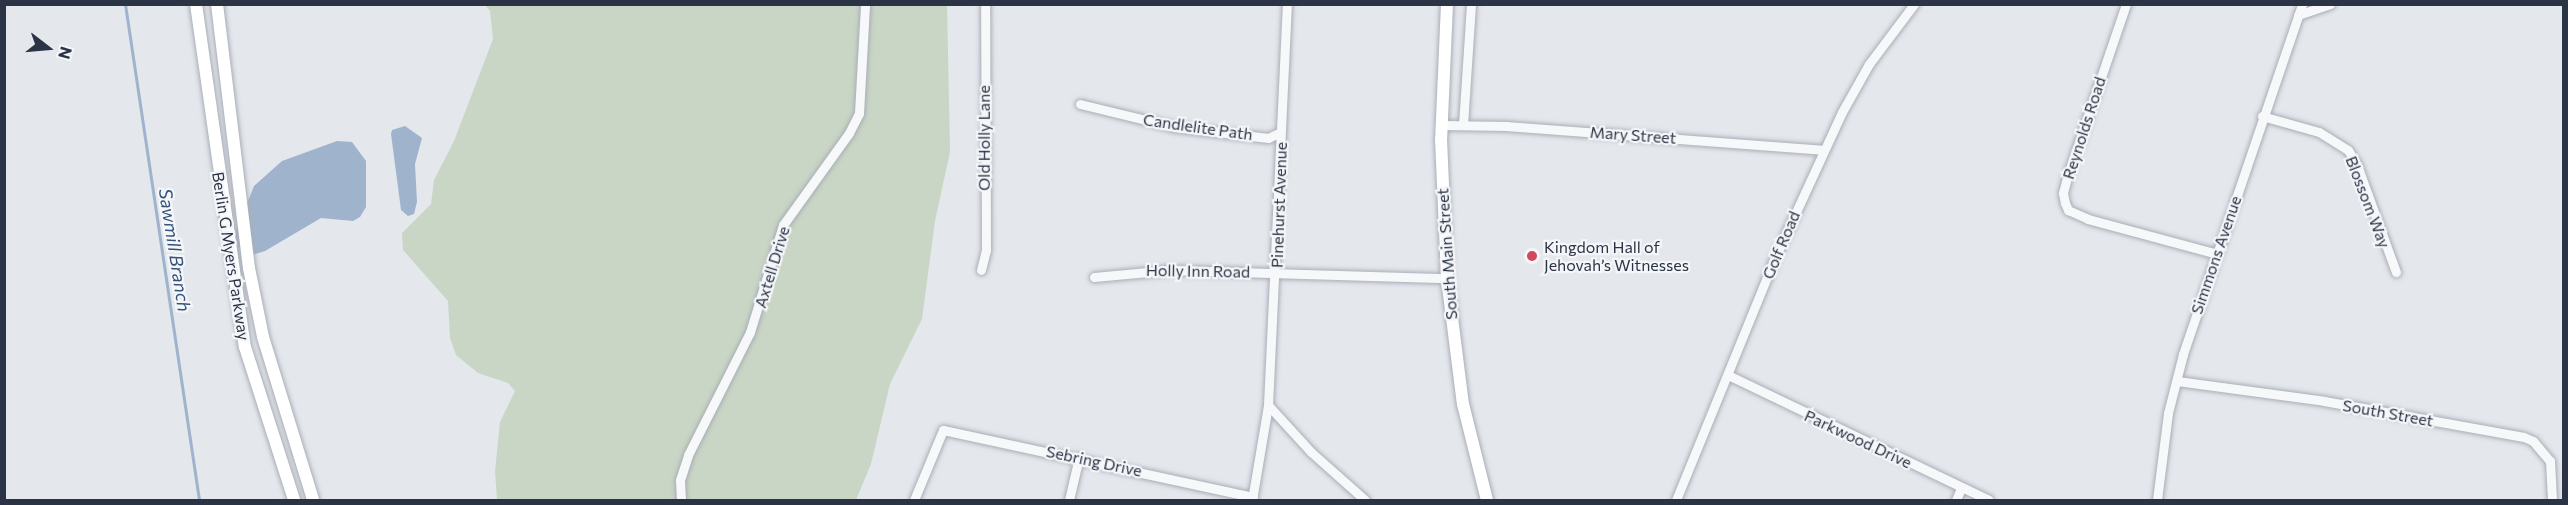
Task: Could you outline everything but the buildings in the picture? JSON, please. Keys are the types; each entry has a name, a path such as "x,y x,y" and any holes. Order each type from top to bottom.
{"main road":[{"name":"Berlin G Myers Parkway","path":"196,4 245,347 294,501"},
{"name":"Berlin G Myers Parkway","path":"217,4 249,268 263,338 313,501"},
{"name":"South Main Street","path":"1447,4 1442,125 1447,278 1463,404 1487,501"},
{"path":"204,65 225,62"}],"street":[{"name":"Axtell Drive","path":"681,501 680,480 688,455 754,324 783,225 849,134 859,113 865,4"},
{"name":"Old Holly Lane","path":"981,270 986,250 985,4"},
{"name":"Pinehurst Avenue","path":"1252,499 1268,405 1277,273 1287,4"},
{"path":"1463,126 1471,4"},
{"name":"Golf Road","path":"1676,501 1824,150 1869,64 1914,4"},
{"name":"Reynolds Road","path":"2126,4 2068,174 2063,193 2065,203 2068,210 2088,219 2214,253"},
{"name":"Simmons Avenue","path":"2157,501 2168,413 2214,253 2302,4"},
{"path":"2298,15 2330,4"},
{"name":"Candlelite Path","path":"1080,104 1175,128 1268,138 1281,132"},
{"name":"Blossom Way","path":"2262,116 2319,132 2348,150 2357,165 2396,272"},
{"name":"Mary Street","path":"1442,125 1824,150"},
{"name":"Holly Inn Road","path":"1094,276 1170,270 1447,278"},
{"name":"Parkwood Drive","path":"1728,375 1989,501"},
{"name":"South Street","path":"2177,381 2324,401 2524,437 2533,441 2550,461 2552,501"},
{"path":"1268,405 1311,452 1365,501"},
{"name":"Sebring Drive","path":"914,501 943,430 1079,457 1252,499"},
{"path":"1070,501 1079,457"},
{"path":"1956,501 1961,488"}],"green space":[{"path":"485,5 947,5 950,152 935,221 922,319 890,384 871,464 856,500 497,500 495,471 500,422 515,391 508,383 478,373 456,355 450,338 448,301 403,250 402,233 431,204 434,180 454,141 493,39 490,11"}],"water":[{"path":"405,126 422,138 415,164 417,202 414,214 408,216 401,210 391,134 392,130"},
{"path":"337,141 352,142 366,161 366,207 360,217 353,221 321,218 265,251 252,255 241,250 236,244 236,231 254,186 282,161"}],"waterway":[{"name":"Sawmill Branch","path":"125,4 199,500"}],"place":[{"name":"Kingdom Hall of Jehovah’s Witnesses","path":"1532,256"}]}
